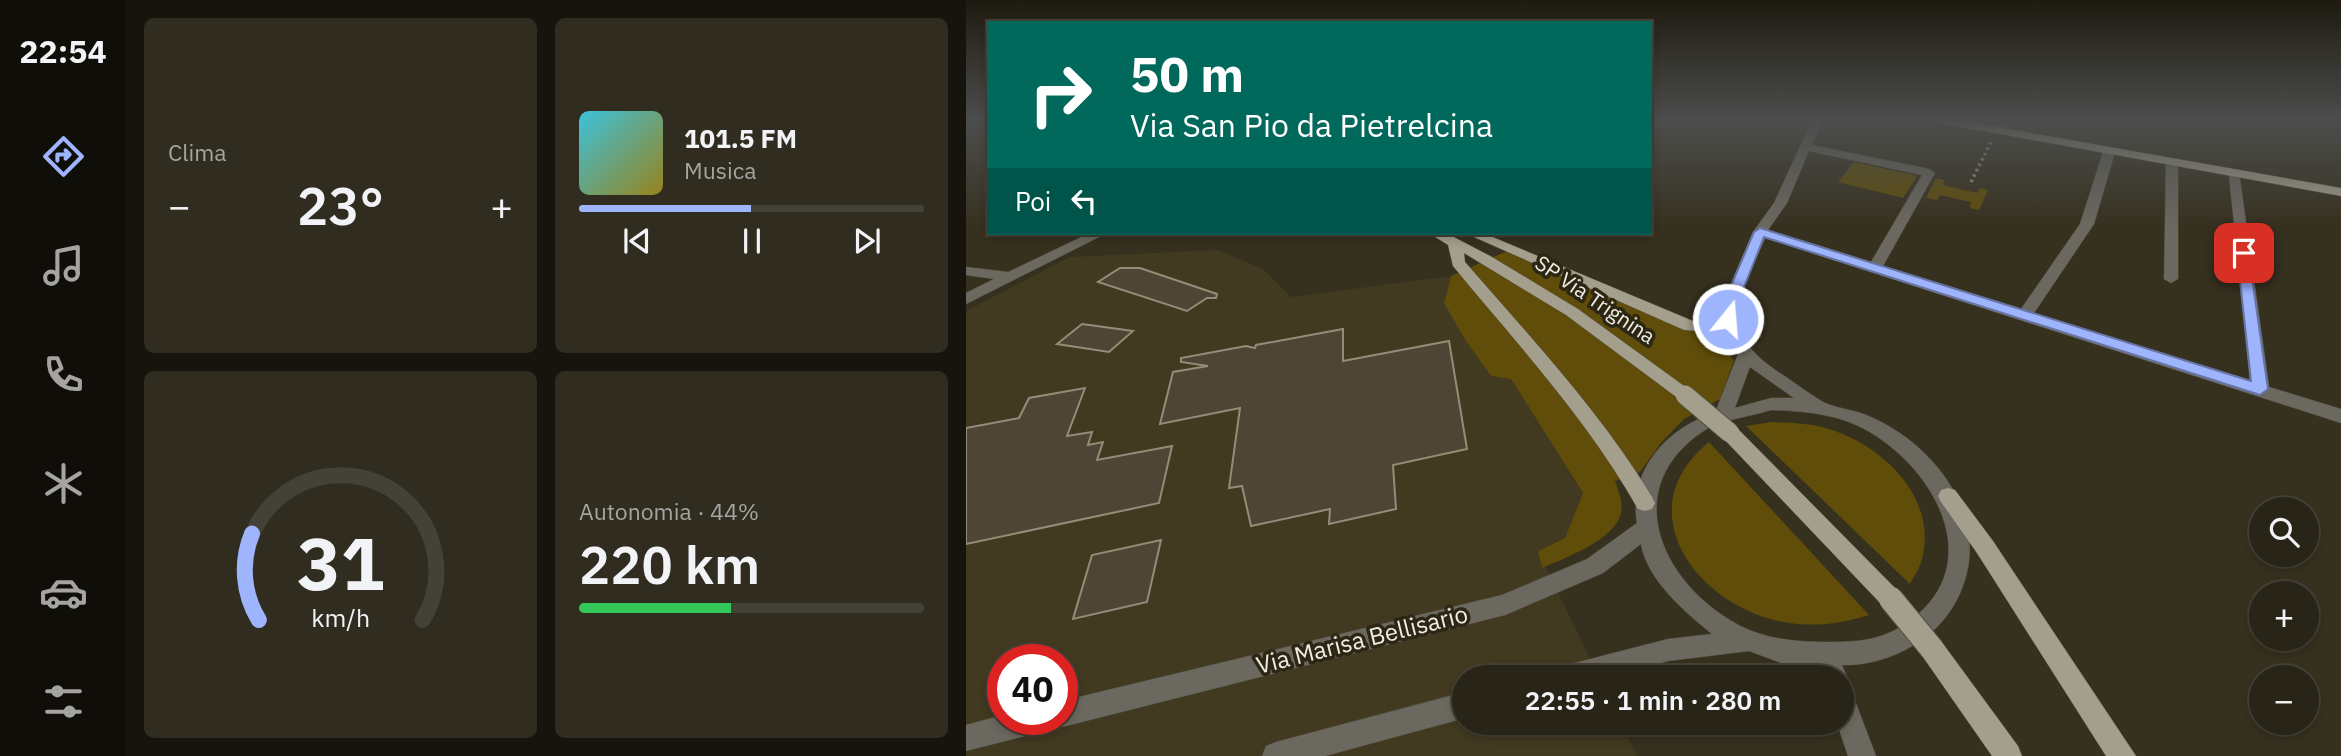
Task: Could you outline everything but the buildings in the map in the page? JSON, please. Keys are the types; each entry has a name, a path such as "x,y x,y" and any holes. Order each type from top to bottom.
{"main road":[{"path":"2131,156 2341,192"},
{"name":"SP Via Trignina","path":"1440,235 1572,312 1685,396 1727,423"},
{"path":"1479,235 1690,326 1729,328"},
{"path":"1455,243 1458,263 1595,426 1625,466 1644,503"},
{"path":"1727,423 1891,599 1932,649 2008,756"},
{"path":"1948,496 1985,547 2122,756"}],"street":[{"path":"1801,156 1780,203 1760,232 1729,307 1729,328 1746,354 1822,408"},
{"path":"1849,156 1929,173 1875,268"},
{"path":"2025,315 2087,224 2108,156"},
{"path":"2171,279 2172,164"},
{"path":"2235,175 2260,389"},
{"path":"1760,232 2341,416"},
{"path":"966,299 1096,235"},
{"path":"966,271 1010,276"},
{"path":"1727,423 1746,354"},
{"path":"1824,665 1745,641 1714,625 1687,604 1667,580 1653,555 1646,529 1644,503 1658,463 1670,447 1704,421 1727,423 1771,404 1822,408 1872,425 1895,439 1925,465 1948,496 1957,519 1961,543 1959,567 1951,591 1937,612 1916,631 1890,645 1835,665"},
{"name":"Via Marisa Bellisario","path":"1078,710 1505,605 1595,566 1646,529"},
{"path":"1612,665 1668,650 1745,641"},
{"path":"1276,756 1452,709"},
{"path":"966,738 987,733"},
{"path":"1854,733 1862,756"}],"path":[{"path":"1971,182 1985,156"}],"shaded area":[{"path":"1854,162 1917,176 1903,198 1838,182"},
{"path":"1936,178 1944,180 1943,185 1977,193 1980,188 1988,190 1979,210 1970,208 1971,202 1940,195 1937,200 1926,198"},
{"path":"1218,250 1263,269 1291,297 1451,276 1444,303 1511,379 1583,493 1565,538 1538,551 1593,665 1452,665 1452,735 1627,735 1637,756 966,756 966,311 1070,257"},
{"path":"1507,251 1716,339 1734,361 1720,399 1684,419 1661,443 1640,472 1615,481 1621,513 1609,532 1588,547 1542,568 1538,551 1565,538 1583,493 1511,379 1491,376 1464,338 1444,303 1451,276"},
{"path":"1772,422 1812,425 1847,436 1885,460 1901,476 1913,494 1921,514 1925,536 1921,562 1910,584 1746,426"},
{"path":"1709,442 1869,615 1822,624 1774,620 1744,609 1718,592 1696,572 1680,548 1673,521 1674,494 1685,467"}],"route":[{"path":"1728,319 1729,307 1760,232 2260,389 2244,253"}]}
